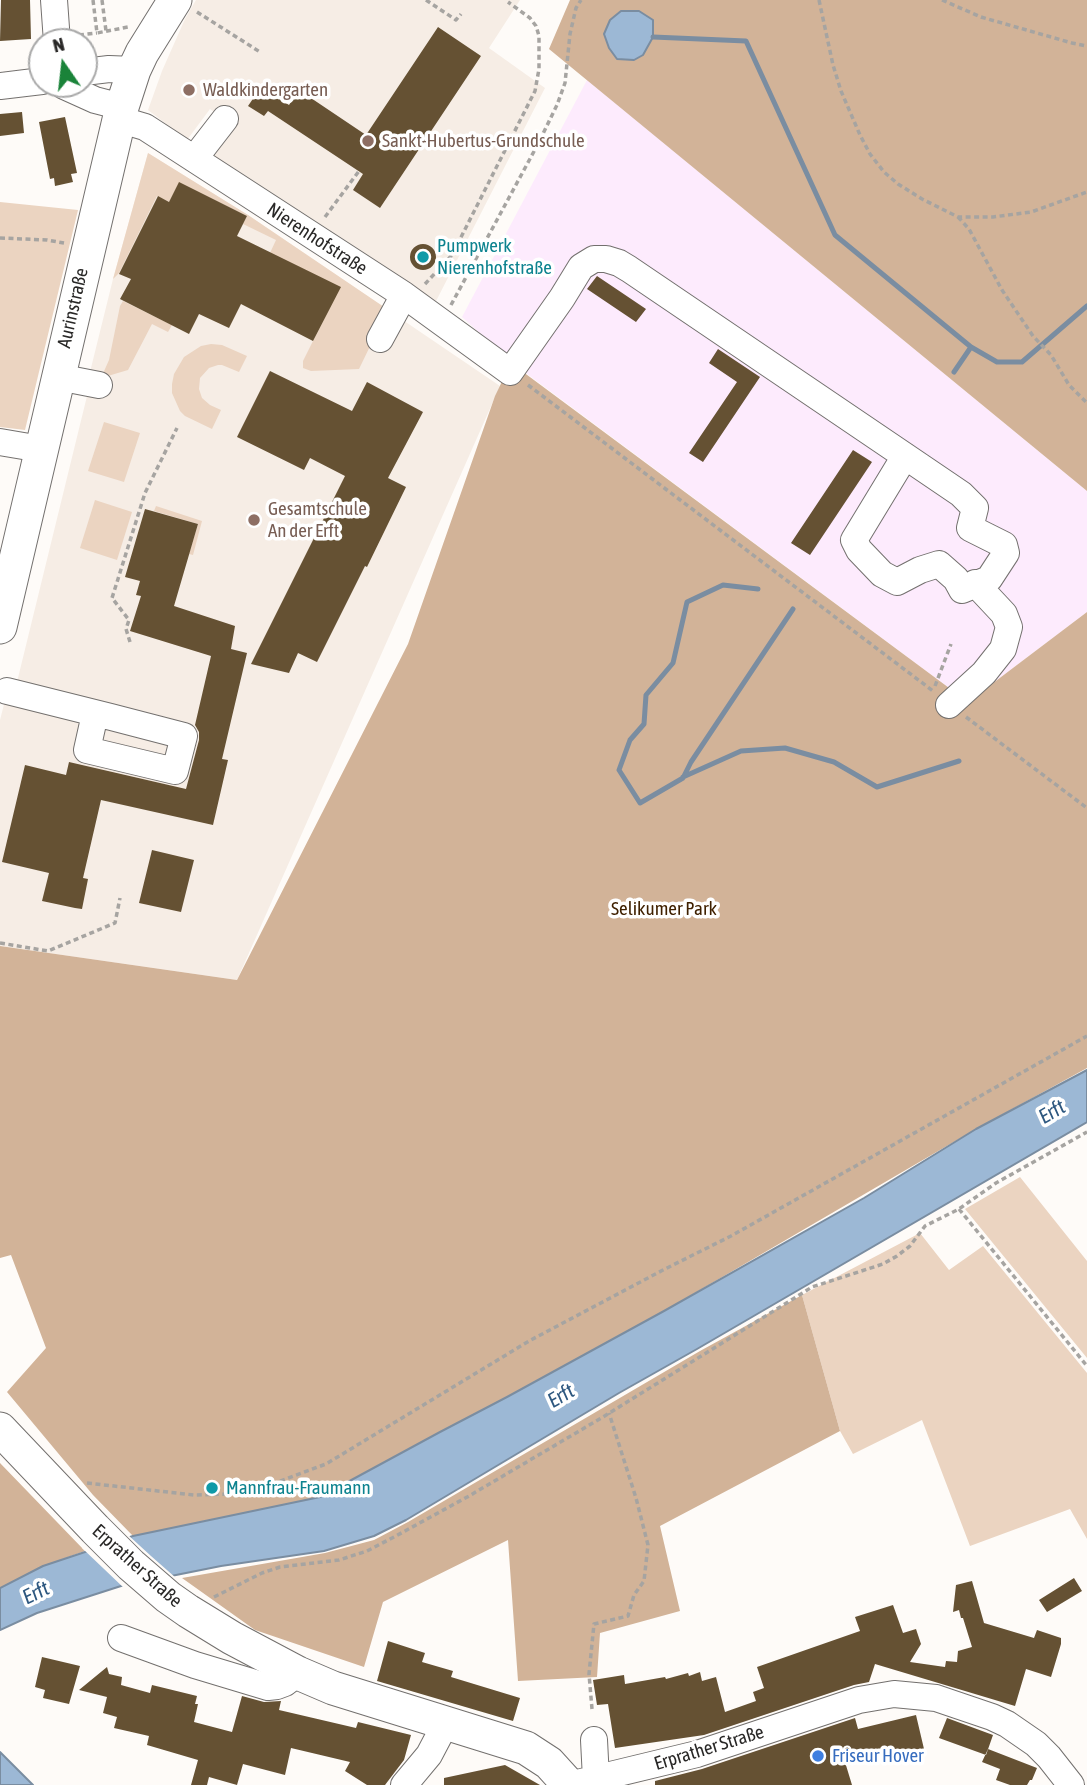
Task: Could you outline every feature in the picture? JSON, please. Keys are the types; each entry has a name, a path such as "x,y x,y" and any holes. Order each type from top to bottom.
{"main road":[{"name":"Aurinstraße","path":"0,627 120,113 134,70 152,34 183,4"},
{"name":"Erprather Straße","path":"0,1429 94,1530 131,1565 178,1604 232,1638 333,1688 526,1748 578,1783"}],"street":[{"path":"54,0 56,28"},
{"path":"98,70 134,70"},
{"path":"0,86 28,82"},
{"name":"Nierenhofstraße","path":"91,98 145,127 404,295 510,372"},
{"path":"194,159 225,119"},
{"path":"510,372 581,267 594,259 619,263 629,269 905,456 961,494 975,508 970,528 1004,545 1006,553 989,579 962,590 956,579 939,564 897,582 883,575 859,550 853,540 905,456"},
{"path":"380,339 404,295"},
{"path":"58,377 99,385"},
{"path":"0,442 41,449"},
{"path":"941,698 984,673 1003,649 1009,627 1004,614 975,583"},
{"path":"7,691 95,713"},
{"path":"121,1638 195,1665 268,1687 285,1684 298,1673"},
{"name":"Erprather Straße","path":"578,1783 697,1754 859,1700 894,1694 936,1698 1007,1724 1036,1744 1071,1785"},
{"path":"404,1785 429,1755 444,1722"},
{"path":"578,1783 594,1740"}],"path":[{"path":"93,0 97,33 136,25 152,34"},
{"path":"102,0 106,31"},
{"path":"426,0 456,20 461,14"},
{"path":"441,322 557,106 565,83 570,34 576,8 581,0"},
{"path":"819,0 841,91 870,154 898,184 958,217 969,229 1002,290 1032,336 1051,355 1069,385 1087,404"},
{"path":"942,0 981,17 1087,46"},
{"path":"404,295 425,284 452,255 535,91 540,69 536,26 530,18 508,2"},
{"path":"183,4 260,52"},
{"path":"314,237 318,226 359,171"},
{"path":"958,217 993,217 1031,212 1087,192"},
{"path":"0,238 47,240 88,247"},
{"path":"510,372 1087,808"},
{"path":"130,642 126,629 129,620 112,598 145,494 177,428"},
{"path":"941,698 951,644"},
{"path":"0,943 48,951 115,923 120,898"},
{"path":"82,1482 194,1495 228,1494 267,1486 327,1464 529,1341 732,1236 1087,1036"},
{"path":"178,1604 280,1567 339,1560 367,1551 470,1496 812,1287 883,1264 897,1256 909,1247 925,1226 959,1209 996,1183 1087,1132"},
{"path":"959,1209 1087,1366"},
{"path":"592,1709 589,1674 594,1624 628,1616 634,1595 644,1581 648,1545 609,1413"}],"shaded area":[{"name":"Sankt-Hubertus-Grundschule","path":"196,0 520,0 489,48 545,88 433,307 205,159 230,123 210,109 187,140 148,110 162,71"},
{"path":"587,80 1087,491 1087,612 968,702 515,365 462,317"},
{"name":"Gesamtschule An der Erft","path":"148,153 248,215 500,386 237,980 0,946 0,720 10,681 17,682 113,279"},
{"path":"148,153 248,215 387,309 359,369 311,371 303,368 303,361 340,287 270,253 276,240 243,224 247,216 179,183 169,202 157,196 119,273 113,279"},
{"path":"0,202 78,210 25,430 0,427"},
{"path":"123,301 172,325 168,332 152,324 128,370 101,378 109,360"},
{"path":"222,345 247,356 239,372 218,365 209,368 200,378 202,398 221,410 212,429 185,416 172,393 174,374 184,357 201,346"},
{"path":"104,422 140,433 124,482 88,471"},
{"path":"95,500 132,512 117,560 80,548"},
{"path":"156,506 202,521 193,555 189,554 198,524 154,511"},
{"path":"1020,1177 1087,1261 1087,1358 965,1209"},
{"path":"920,1233 949,1270 983,1246 1087,1373 1087,1539 1070,1509 970,1546 922,1420 853,1454 840,1431 802,1295"}],"green space":[{"path":"570,0 1087,0 1087,491 549,49"},
{"name":"Selikumer Park","path":"511,363 968,702 1087,612 1087,1068 976,1129 664,1311 320,1497 133,1536 93,1495 7,1392 46,1348 11,1255 0,1258 0,946 237,980 408,644 495,396"},
{"path":"802,1295 840,1431 660,1526 680,1611 600,1633 597,1677 518,1681 508,1540 383,1602 364,1667 255,1630 182,1578 325,1553 374,1540"},
{"path":"0,1463 85,1551 43,1566 0,1588"}],"water":[{"path":"621,11 639,11 653,20 653,37 643,55 634,60 617,59 604,34 610,20"},
{"name":"Erft","path":"1087,1070 1087,1122 619,1393 406,1520 374,1536 324,1551 221,1566 121,1586 37,1613 0,1630 0,1588 43,1566 133,1536 320,1497 664,1311 864,1198 976,1129"},
{"path":"0,1752 33,1785 0,1785"}],"pier":[{"path":"127,1534 176,1578 125,1589 82,1548"}],"building":[{"path":"1,0 30,0 31,28 28,28 28,39 0,41"},
{"path":"438,27 481,56 380,208 353,190 363,174 268,111 264,116 248,106 261,87 289,105 299,90 366,135"},
{"path":"22,112 24,133 0,136 0,114"},
{"path":"65,117 77,173 71,174 73,182 55,186 54,178 50,179 39,122"},
{"path":"179,182 247,216 237,236 341,287 313,341 241,304 229,328 199,314 189,334 120,299 131,279 119,274 158,196 169,202"},
{"name":"Pumpwerk Nierenhofstraße","path":"423,244 432,248 436,257 432,266 423,270 414,266 410,257 414,248"},
{"path":"597,276 646,309 636,322 587,289"},
{"path":"718,349 760,377 703,462 689,453 737,382 709,363"},
{"path":"270,371 352,411 367,382 423,412 388,478 406,487 367,567 365,566 317,662 298,653 289,673 251,664 345,476 310,458 304,470 237,437"},
{"path":"853,450 872,462 810,555 791,543"},
{"path":"145,509 198,524 174,606 235,626 231,649 247,653 222,759 228,760 213,825 101,800 83,878 88,879 82,909 42,901 49,873 2,862 25,765 66,775 69,762 186,789 199,740 195,725 211,656 130,631 141,596 136,595 140,581 125,577"},
{"path":"152,850 194,860 181,912 139,903"},
{"path":"1074,1578 1082,1591 1047,1612 1039,1600"},
{"path":"972,1581 984,1623 1034,1638 1037,1630 1061,1638 1051,1677 1026,1669 1015,1706 875,1664 869,1682 704,1735 615,1748 608,1704 597,1705 593,1680 624,1675 625,1684 665,1677 666,1679 688,1673 689,1676 700,1672 702,1681 716,1677 725,1712 756,1701 753,1692 764,1688 757,1667 860,1631 855,1617 893,1605 903,1633 916,1629 921,1644 910,1662 945,1667 946,1661 957,1662 958,1651 972,1647 959,1610 953,1612 956,1585"},
{"path":"388,1641 425,1653 422,1662 453,1671 451,1677 520,1698 513,1721 377,1681"},
{"path":"42,1657 80,1666 69,1704 43,1698 45,1690 35,1687"},
{"path":"107,1667 109,1674 122,1677 121,1685 150,1693 152,1685 197,1696 194,1722 232,1732 242,1696 264,1702 281,1701 279,1710 356,1728 358,1722 411,1735 404,1760 385,1785 367,1785 345,1771 350,1762 291,1748 285,1775 243,1764 237,1785 209,1777 207,1785 191,1785 198,1760 147,1745 149,1736 114,1728 117,1717 103,1713 107,1697 79,1690"},
{"path":"916,1715 924,1749 882,1759 881,1753 845,1762 852,1785 655,1785 655,1781 702,1769 855,1718 858,1729"},
{"path":"947,1718 993,1735 986,1755 939,1738"},
{"path":"988,1749 1037,1768 1032,1780 1027,1785 1010,1785 996,1780 1000,1769 982,1762"},
{"path":"505,1765 540,1785 444,1785 444,1778"}],"waterway":[{"path":"653,37 746,41 835,235 971,347 997,362 1022,362 1087,306"},
{"path":"954,372 971,347"},
{"path":"758,589 723,585 687,602 673,663 646,695 644,724 630,740 619,770 640,803 683,778 793,609"},
{"path":"683,777 741,751 785,748 834,762 877,787 959,761"}],"place":[{"name":"Waldkindergarten","path":"189,90"},
{"name":"Sankt-Hubertus-Grundschule","path":"368,141"},
{"name":"Pumpwerk Nierenhofstraße","path":"423,257"},
{"name":"Gesamtschule An der Erft","path":"254,520"},
{"name":"Mannfrau-Fraumann","path":"212,1488"},
{"name":"Friseur Hover","path":"818,1756"}]}
